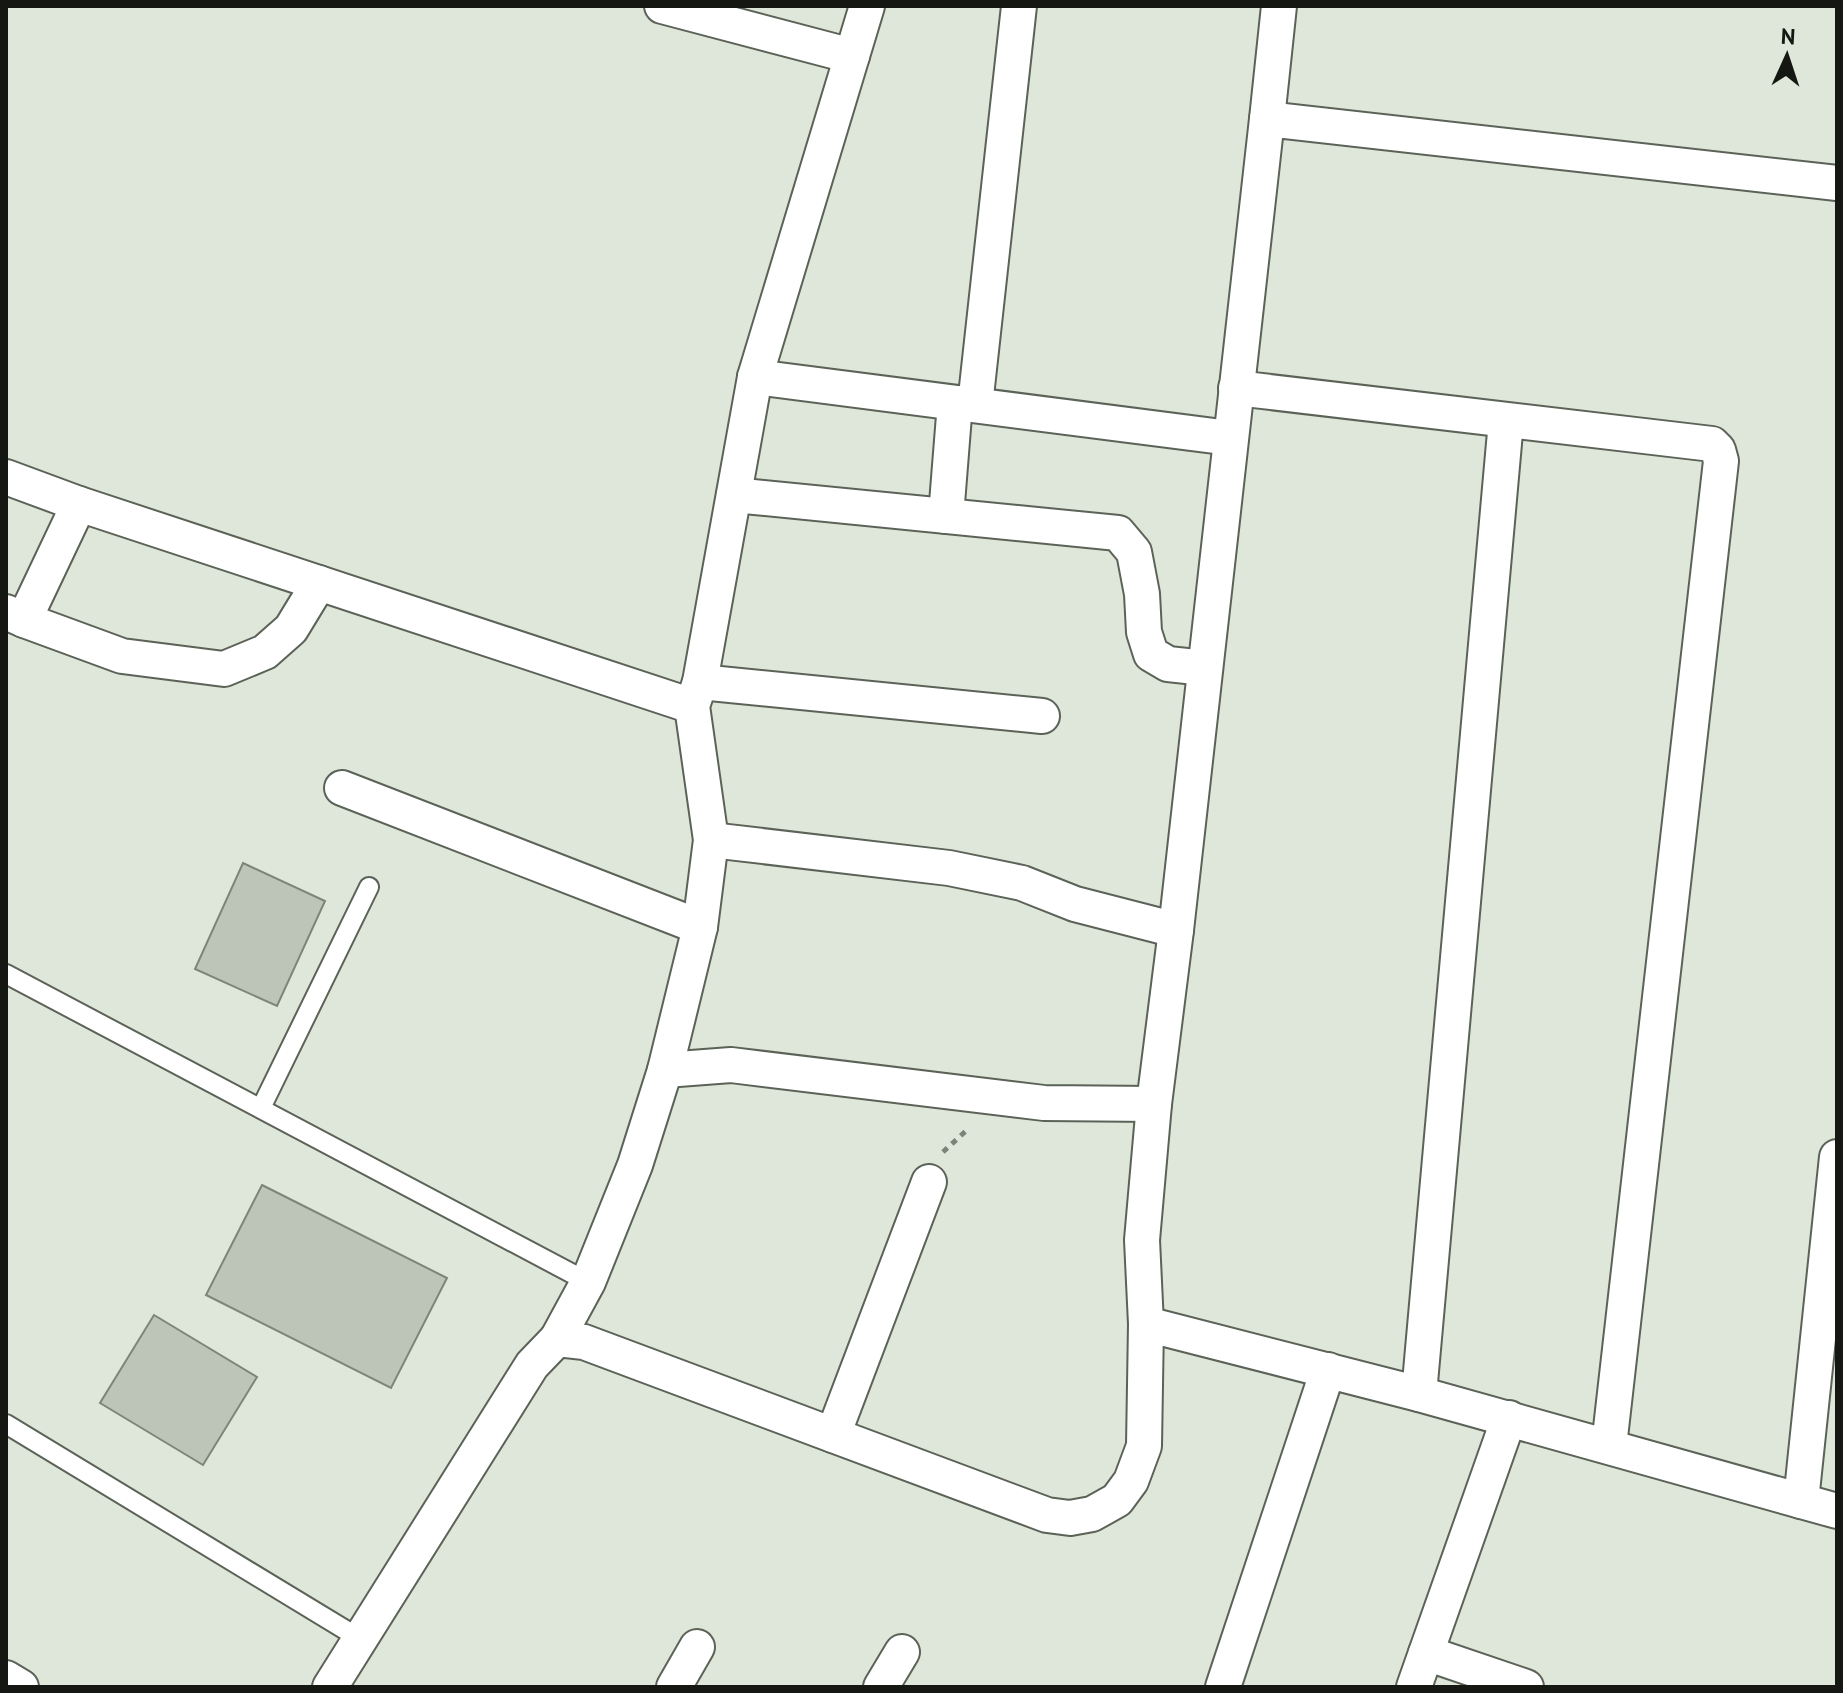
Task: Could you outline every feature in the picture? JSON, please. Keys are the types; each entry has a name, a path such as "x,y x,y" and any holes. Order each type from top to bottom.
{"street":[{"path":"662,6 852,56"},
{"path":"330,1687 532,1365 557,1339 588,1282 635,1165 665,1070 700,927 711,840 696,694 755,377 867,6"},
{"path":"946,516 965,404 1019,6"},
{"path":"557,1339 584,1342 1047,1515 1070,1518 1092,1514 1117,1500 1131,1481 1144,1446 1146,1324 1142,1240 1154,1104 1279,6"},
{"path":"1267,119 1837,183"},
{"path":"755,377 1230,438"},
{"path":"1236,388 1712,444 1718,450 1721,461 1609,1446"},
{"path":"1419,1394 1506,421"},
{"path":"6,477 319,583 696,694 1042,716"},
{"path":"734,495 1118,533 1134,552 1142,594 1144,632 1151,654 1168,664 1205,668"},
{"path":"79,504 15,616 122,656 224,669 265,652 291,629 319,583"},
{"path":"342,788 700,927"},
{"path":"711,840 949,868 1022,883 1075,904 1176,930"},
{"path":"665,1070 731,1065 1044,1103 1154,1104"},
{"path":"1801,1501 1832,1245 1837,1157"},
{"path":"833,1435 929,1182"},
{"path":"1146,1324 1509,1418 1837,1511"},
{"path":"1223,1687 1328,1370"},
{"path":"1414,1687 1509,1418"},
{"path":"674,1687 697,1647"},
{"path":"881,1687 902,1652"},
{"path":"1426,1653 1526,1687"},
{"path":"6,1678 21,1687"}],"lane":[{"path":"261,1108 369,887"},
{"path":"6,974 588,1282"},
{"path":"6,1424 362,1640"}],"path":[{"path":"929,1182 941,1154 965,1130 990,1120 1008,1099"}],"building":[{"path":"243,863 325,901 277,1006 195,969"},
{"path":"262,1185 447,1278 391,1388 206,1295"},
{"path":"154,1315 257,1377 203,1465 100,1403"}]}
